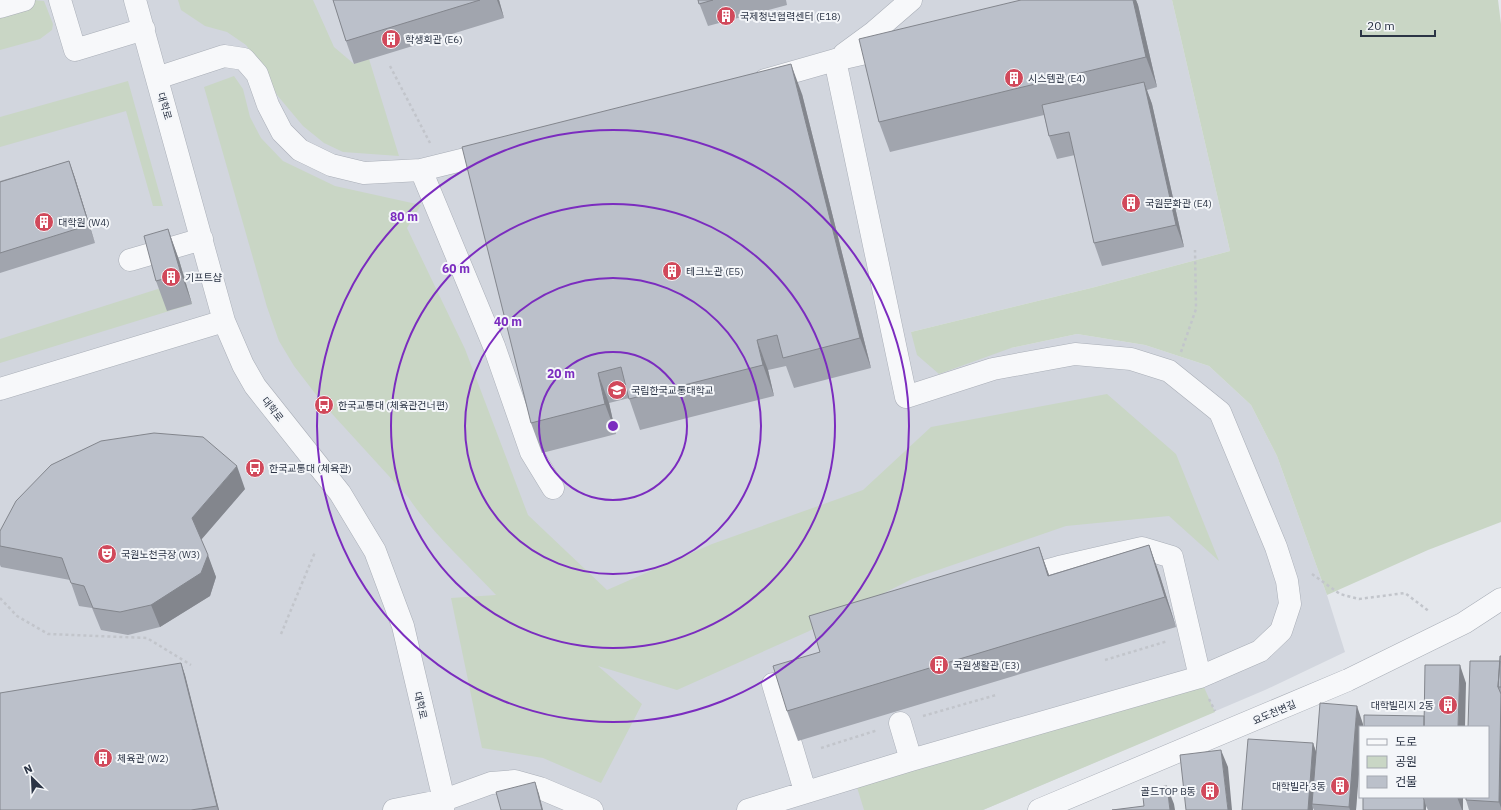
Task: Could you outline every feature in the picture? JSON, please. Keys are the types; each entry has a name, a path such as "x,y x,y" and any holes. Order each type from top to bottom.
{"street":[{"path":"0,7 24,0"},
{"path":"60,0 75,50 144,29"},
{"name":"대학로","path":"135,0 224,321 240,359 255,386 340,493 375,551 403,626 445,807"},
{"path":"835,60 874,32 911,0"},
{"path":"746,85 835,60 910,42"},
{"path":"157,78 224,56 244,59 257,74 268,105 282,132 300,150 331,165 364,173 421,170 515,147"},
{"path":"748,810 911,760 1200,677 1260,651 1281,631 1290,604 1287,581 1276,547 1220,412 1169,372 1131,359 1075,354 993,369 906,397 835,60"},
{"path":"421,170 494,346 531,452 553,488"},
{"path":"130,260 202,239"},
{"path":"0,388 224,321"},
{"path":"1001,582 1142,548 1172,558 1200,677"},
{"name":"요도천변길","path":"1040,810 1348,680 1464,623 1501,599"},
{"path":"773,684 805,792"},
{"path":"900,723 911,760"},
{"path":"394,810 445,807 491,783 515,781 540,788 592,810"}],"path":[{"path":"390,66 430,143"},
{"path":"1180,356 1196,309 1195,250"},
{"path":"281,634 316,552"},
{"path":"1312,574 1340,594 1358,599 1405,593 1430,612"},
{"path":"0,598 17,616 48,634 147,638 191,665"},
{"path":"1106,660 1172,640"},
{"path":"822,748 996,695"}],"shaded area":[{"name":"국립한국교통대학교","path":"0,0 1172,0 1230,251 1095,287 911,332 1011,348 1077,334 1145,345 1209,366 1251,405 1277,456 1327,595 1345,652 1265,690 983,810 0,810"}],"green space":[{"path":"33,0 44,1 53,24 52,30 40,39 0,50 0,10"},
{"path":"178,0 313,0 334,47 354,64 369,59 399,156 343,152 324,143 303,126 277,95 259,63 246,45 227,32 205,26 181,10"},
{"path":"1172,0 1498,0 1501,24 1501,522 1428,550 1327,595 1277,456 1251,405 1209,366 1145,345 1077,334 1011,348 939,374 917,355 911,332 1095,287 1230,251"},
{"path":"234,76 243,89 250,117 261,138 283,161 335,186 421,205 407,228 465,349 528,515 607,590 712,544 863,490 931,427 1107,394 1176,454 1219,561 1169,516 1066,526 912,579 807,632 677,690 598,666 642,704 601,783 543,758 482,748 451,598 496,595 438,535 408,497 324,405 294,366 279,341 267,307 204,87"},
{"path":"128,81 163,206 153,206 126,111 0,147 0,117"},
{"path":"179,260 192,304 0,363 0,339 161,288"},
{"path":"1203,685 1215,712 983,810 864,810 856,784"}],"building":[{"path":"333,0 480,0 346,41"},
{"path":"698,0 713,0 699,4"},
{"name":"시스템관 (E4)","path":"1021,0 1133,0 1146,57 879,122 859,39"},
{"name":"테크노관 (E5)","path":"791,64 860,338 783,358 777,335 757,340 763,365 629,399 621,367 598,373 605,404 531,423 462,147"},
{"name":"국원문화관 (E4)","path":"1144,82 1176,225 1094,243 1069,132 1049,136 1042,105"},
{"name":"대학원 (W4)","path":"69,161 89,225 0,253 0,182"},
{"path":"168,229 181,274 156,281 144,236"},
{"name":"국원노천극장 (W3)","path":"154,433 203,437 237,466 192,518 208,555 201,573 151,605 120,612 93,608 84,586 71,583 62,558 0,546 0,531 16,501 51,465 101,441"},
{"path":"1149,545 1165,597 787,711 773,666 820,652 809,616 1039,547 1048,576"},
{"path":"1500,656 1501,687 1498,687"},
{"path":"1470,661 1500,661 1498,687 1501,694 1499,802 1466,800 1466,798 1489,798 1489,726 1468,726"},
{"name":"체육관 (W2)","path":"181,663 217,806 191,810 0,810 0,693"},
{"path":"1425,665 1460,665 1458,726 1424,726"},
{"name":"대학빌라 3동","path":"1320,703 1357,706 1349,807 1312,804"},
{"path":"1364,715 1424,716 1424,726 1364,726"},
{"path":"1248,739 1313,743 1308,810 1242,810"},
{"name":"골드TOP B동","path":"1221,750 1228,810 1186,810 1180,755"},
{"path":"535,782 542,810 501,810 496,792"},
{"path":"1167,786 1170,810 1112,810 1144,806 1142,789"},
{"path":"1363,798 1423,798 1424,800 1424,810 1363,810"}],"place":[{"name":"국제청년협력센터 (E18)","path":"726,16"},
{"name":"학생회관 (E6)","path":"391,39"},
{"name":"시스템관 (E4)","path":"1014,78"},
{"name":"국원문화관 (E4)","path":"1131,203"},
{"name":"대학원 (W4)","path":"44,222"},
{"name":"테크노관 (E5)","path":"672,271"},
{"name":"기프트샵","path":"171,277"},
{"name":"국립한국교통대학교","path":"617,390"},
{"name":"한국교통대 (체육관건너편)","path":"324,405"},
{"name":"한국교통대 (체육관)","path":"255,468"},
{"name":"국원노천극장 (W3)","path":"107,554"},
{"name":"국원생활관 (E3)","path":"939,665"},
{"name":"대학빌리지 2동","path":"1448,705"},
{"name":"체육관 (W2)","path":"103,758"},
{"name":"대학빌라 3동","path":"1340,786"},
{"name":"골드TOP B동","path":"1210,791"}]}
